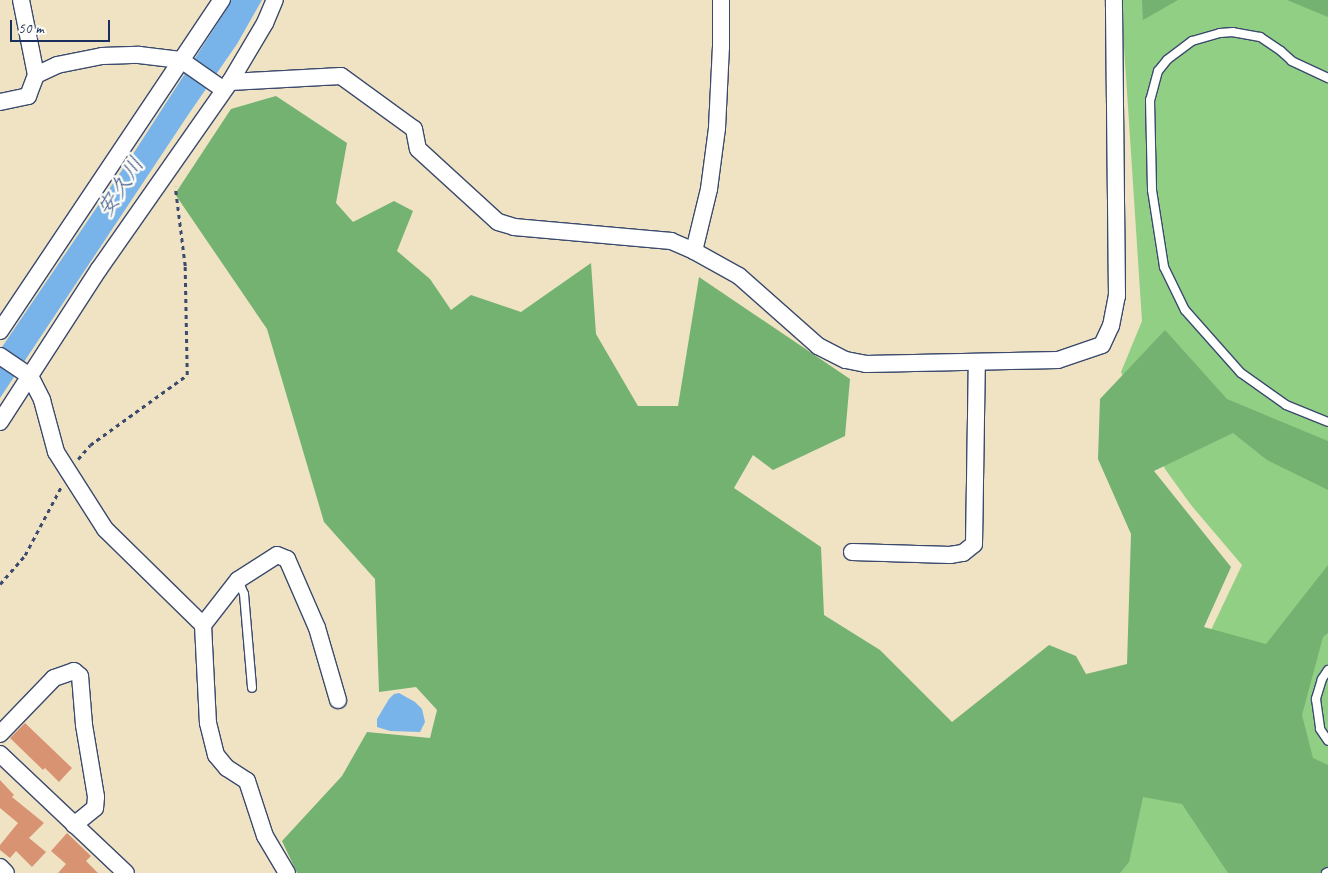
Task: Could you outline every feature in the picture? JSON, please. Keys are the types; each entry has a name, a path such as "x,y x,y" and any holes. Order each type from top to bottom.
{"street":[{"path":"0,102 28,96 36,75 21,0"},
{"path":"0,331 222,0"},
{"path":"0,422 99,269 227,86 265,23 275,0"},
{"path":"694,251 709,190 717,128 721,0"},
{"path":"36,75 57,65 102,56 139,55 181,60 227,86 341,76 414,129 418,148 498,222 514,227 671,241 694,251 739,276 818,346 846,360 866,364 1058,360 1102,345 1111,326 1117,296 1114,0"},
{"path":"0,356 30,376 42,400 56,452 105,529 203,625"},
{"path":"852,552 950,555 963,553 974,544 978,362"},
{"path":"287,873 266,836 247,781 227,768 216,755 208,723 203,625 238,580 277,555 287,559 317,628 338,700"},
{"path":"0,734 54,678 74,671 80,676 84,725 96,797 95,808 74,825"},
{"path":"0,754 126,873"},
{"path":"0,867 6,873"}],"lane":[{"path":"1328,78 1292,61 1282,51 1260,37 1233,32 1220,33 1192,41 1168,60 1158,71 1150,100 1152,190 1164,267 1185,310 1242,373 1286,405 1328,422"},
{"path":"238,580 244,594 252,688"},
{"path":"1328,670 1322,679 1316,699 1320,729 1328,741"}],"path":[{"path":"0,584 25,555 69,472 90,445 187,375 185,266 173,163"}],"green space":[{"path":"1121,0 1328,0 1328,873 873,873 1201,651 1242,565 1191,505 1165,469 1121,372 1142,321"},
{"path":"1142,0 1178,0 1143,20"},
{"path":"1287,0 1328,0 1328,17"},
{"path":"276,96 347,143 336,203 353,222 394,201 413,211 397,251 430,279 451,310 471,295 521,312 591,263 596,334 638,406 678,406 699,277 850,379 845,436 773,470 753,455 734,488 821,547 824,615 880,650 952,722 1049,645 1076,656 1086,674 1127,664 1131,534 1098,459 1100,399 1165,330 1227,399 1328,441 1328,490 1267,460 1233,433 1154,471 1231,567 1204,627 1266,644 1328,565 1328,633 1323,637 1302,715 1313,758 1328,765 1328,868 1321,873 1228,873 1182,804 1143,797 1129,862 1120,873 297,873 282,841 342,776 367,732 430,738 437,710 416,687 379,692 375,579 324,522 267,329 175,194 231,109"}],"water":[{"name":"安久川","path":"231,0 262,0 237,44 0,398 0,350 135,151"},
{"path":"399,693 415,702 422,709 425,722 420,732 390,731 377,727 377,719 389,699 394,694"}],"building":[{"path":"25,723 72,768 59,782 45,768 43,770 10,738"},
{"path":"0,780 14,795 12,797 44,823 29,838 46,852 32,867 16,851 10,858 0,850 0,845 18,823 0,808"},
{"path":"67,833 91,856 86,861 98,873 58,873 66,864 51,851"}]}
